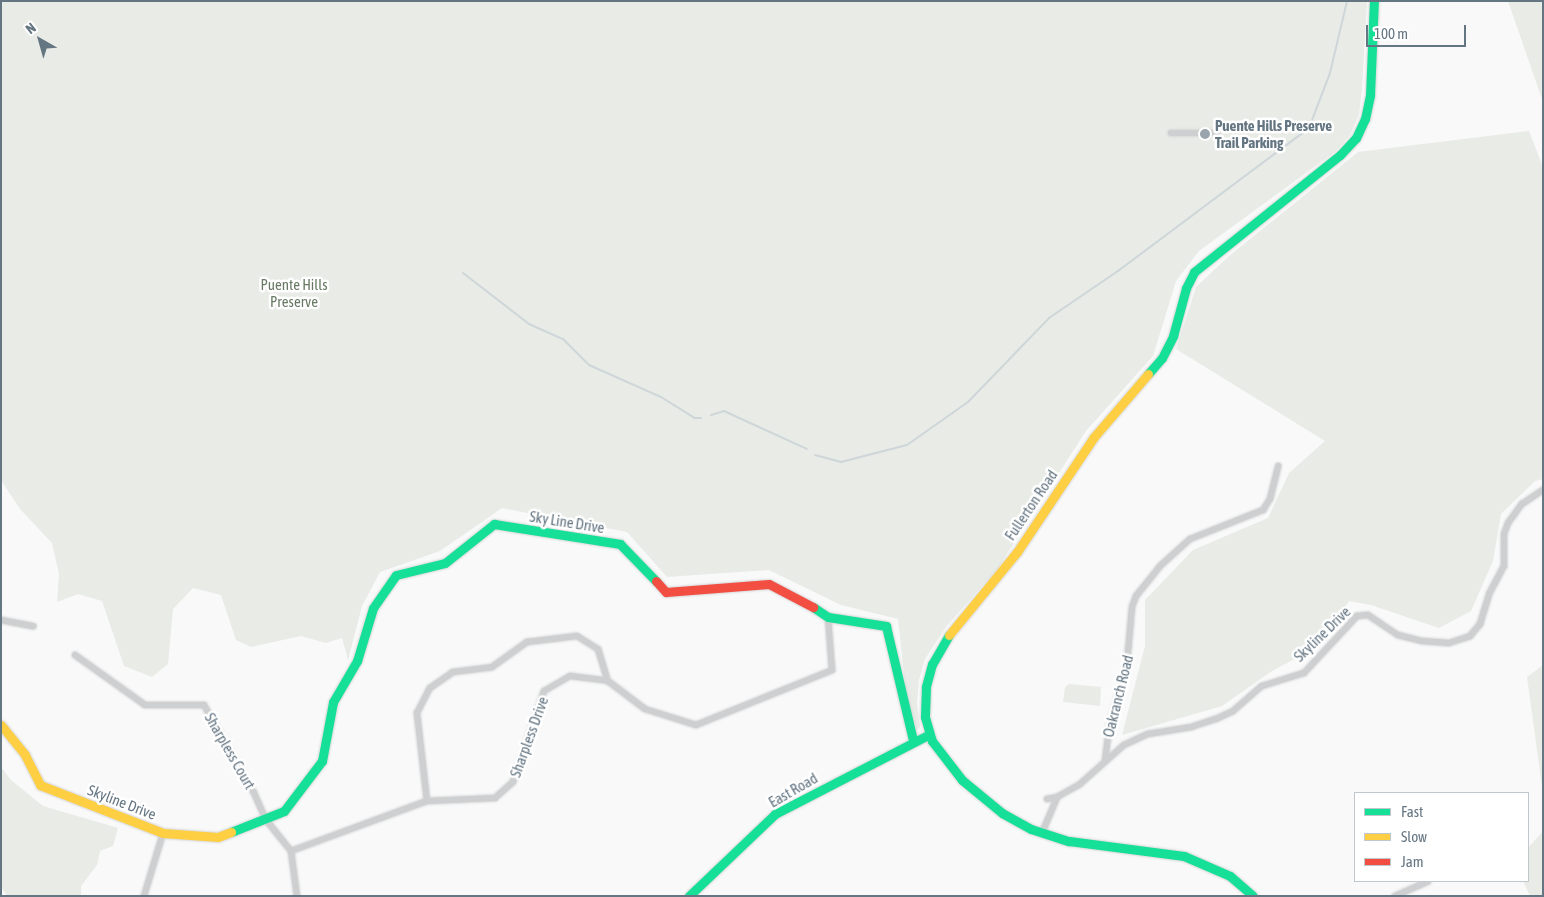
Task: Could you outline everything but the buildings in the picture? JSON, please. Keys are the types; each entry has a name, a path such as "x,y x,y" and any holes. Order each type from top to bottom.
{"street":[{"name":"Fullerton Road","path":"928,735 926,687 939,648 1017,552 1091,441 1162,358 1171,341 1184,293 1194,273 1241,232 1340,155 1357,135 1370,95 1374,1"},
{"path":"1171,132 1217,133"},
{"name":"Oakranch Road","path":"1105,761 1109,727 1127,664 1132,607 1136,596 1160,566 1190,539 1212,528 1255,515 1265,508 1278,466"},
{"name":"Skyline Drive","path":"1046,799 1057,797 1080,784 1105,761 1138,737 1216,719 1232,711 1262,686 1306,671 1360,615 1368,615 1398,635 1422,641 1449,643 1470,636 1480,624 1489,594 1504,566 1507,525 1519,507 1543,490"},
{"name":"Sky Line Drive","path":"266,820 284,811 322,761 333,702 357,661 373,608 396,575 445,564 494,524 620,544 666,592 769,584 798,597 828,617 886,626 914,740"},
{"name":"Sharpless Drive","path":"291,851 427,801 495,798 513,782 544,691 570,676 608,681 645,709 696,725 832,670 828,617"},
{"path":"1,620 33,626"},
{"path":"427,801 417,713 430,688 453,672 492,667 527,642 577,636 598,649 608,681"},
{"name":"Sharpless Court","path":"75,655 145,705 204,706 254,792 266,820"},
{"name":"Skyline Drive","path":"1,725 25,755 40,785 162,832 218,837 266,820"},
{"name":"East Road","path":"689,896 775,814 914,740 928,735"},
{"path":"928,735 948,765 979,796 1002,813 1042,833 1084,844 1184,856 1230,876 1253,896"},
{"path":"1042,833 1057,797"},
{"path":"266,820 291,851 297,896"},
{"path":"144,896 162,832"},
{"path":"1395,896 1426,882"}],"green space":[{"name":"Puente Hills Preserve","path":"1,1 1367,1 1359,115 1350,135 1336,151 1199,251 1176,281 1153,356 1086,431 998,568 946,627 925,659 919,680 917,703 920,727 917,730 907,703 898,619 841,605 769,570 667,577 627,532 502,508 440,551 380,572 362,606 348,660 342,638 326,643 301,636 251,647 236,640 221,595 193,588 173,609 168,664 152,677 124,666 102,601 78,594 57,602 59,574 52,543 20,509 1,480"},
{"path":"1508,1 1543,1 1543,102"},
{"path":"1529,131 1543,167 1543,479 1535,481 1501,514 1493,561 1471,611 1439,628 1371,605 1349,601 1319,646 1272,671 1222,706 1122,735 1145,646 1145,600 1193,550 1268,518 1289,473 1325,441 1176,349 1196,287 1229,256 1358,152"},
{"path":"1543,665 1543,794 1527,677"},
{"path":"1069,684 1101,687 1100,706 1063,702 1065,687"},
{"path":"1,767 11,780 43,806 118,828 113,846 100,851 97,865 81,886 81,896 7,896 1,887"},
{"path":"1543,831 1543,896 1530,896 1523,882 1529,882 1529,847"}],"waterway":[{"path":"815,455 841,462 907,445 968,402 1049,318 1118,271 1309,128 1330,73 1347,1"},
{"path":"463,273 529,324 563,339 589,365 661,397 694,418 701,418"},
{"path":"711,415 724,411 807,449"}],"traffic: fast":[{"path":"1148,374 1162,358 1173,336 1186,288 1194,272 1340,155 1356,138 1365,119 1370,95 1374,1"},
{"path":"231,832 284,811 322,761 333,702 357,661 373,608 396,575 445,563 494,524 620,544 656,581"},
{"path":"813,607 828,617 886,626 913,740"},
{"path":"949,635 932,664 926,687 925,717 932,741 962,780 1002,813 1031,829 1069,841 1184,856 1230,876 1253,896"},
{"path":"689,896 775,814 928,735"}],"traffic: slow":[{"path":"949,635 1017,552 1094,437 1148,374"},
{"path":"1,725 25,755 40,785 163,833 218,837 231,832"}],"traffic: jam":[{"path":"656,581 666,592 769,584 813,607"}],"place":[{"name":"Puente Hills Preserve Trail Parking","path":"1205,134"}]}
